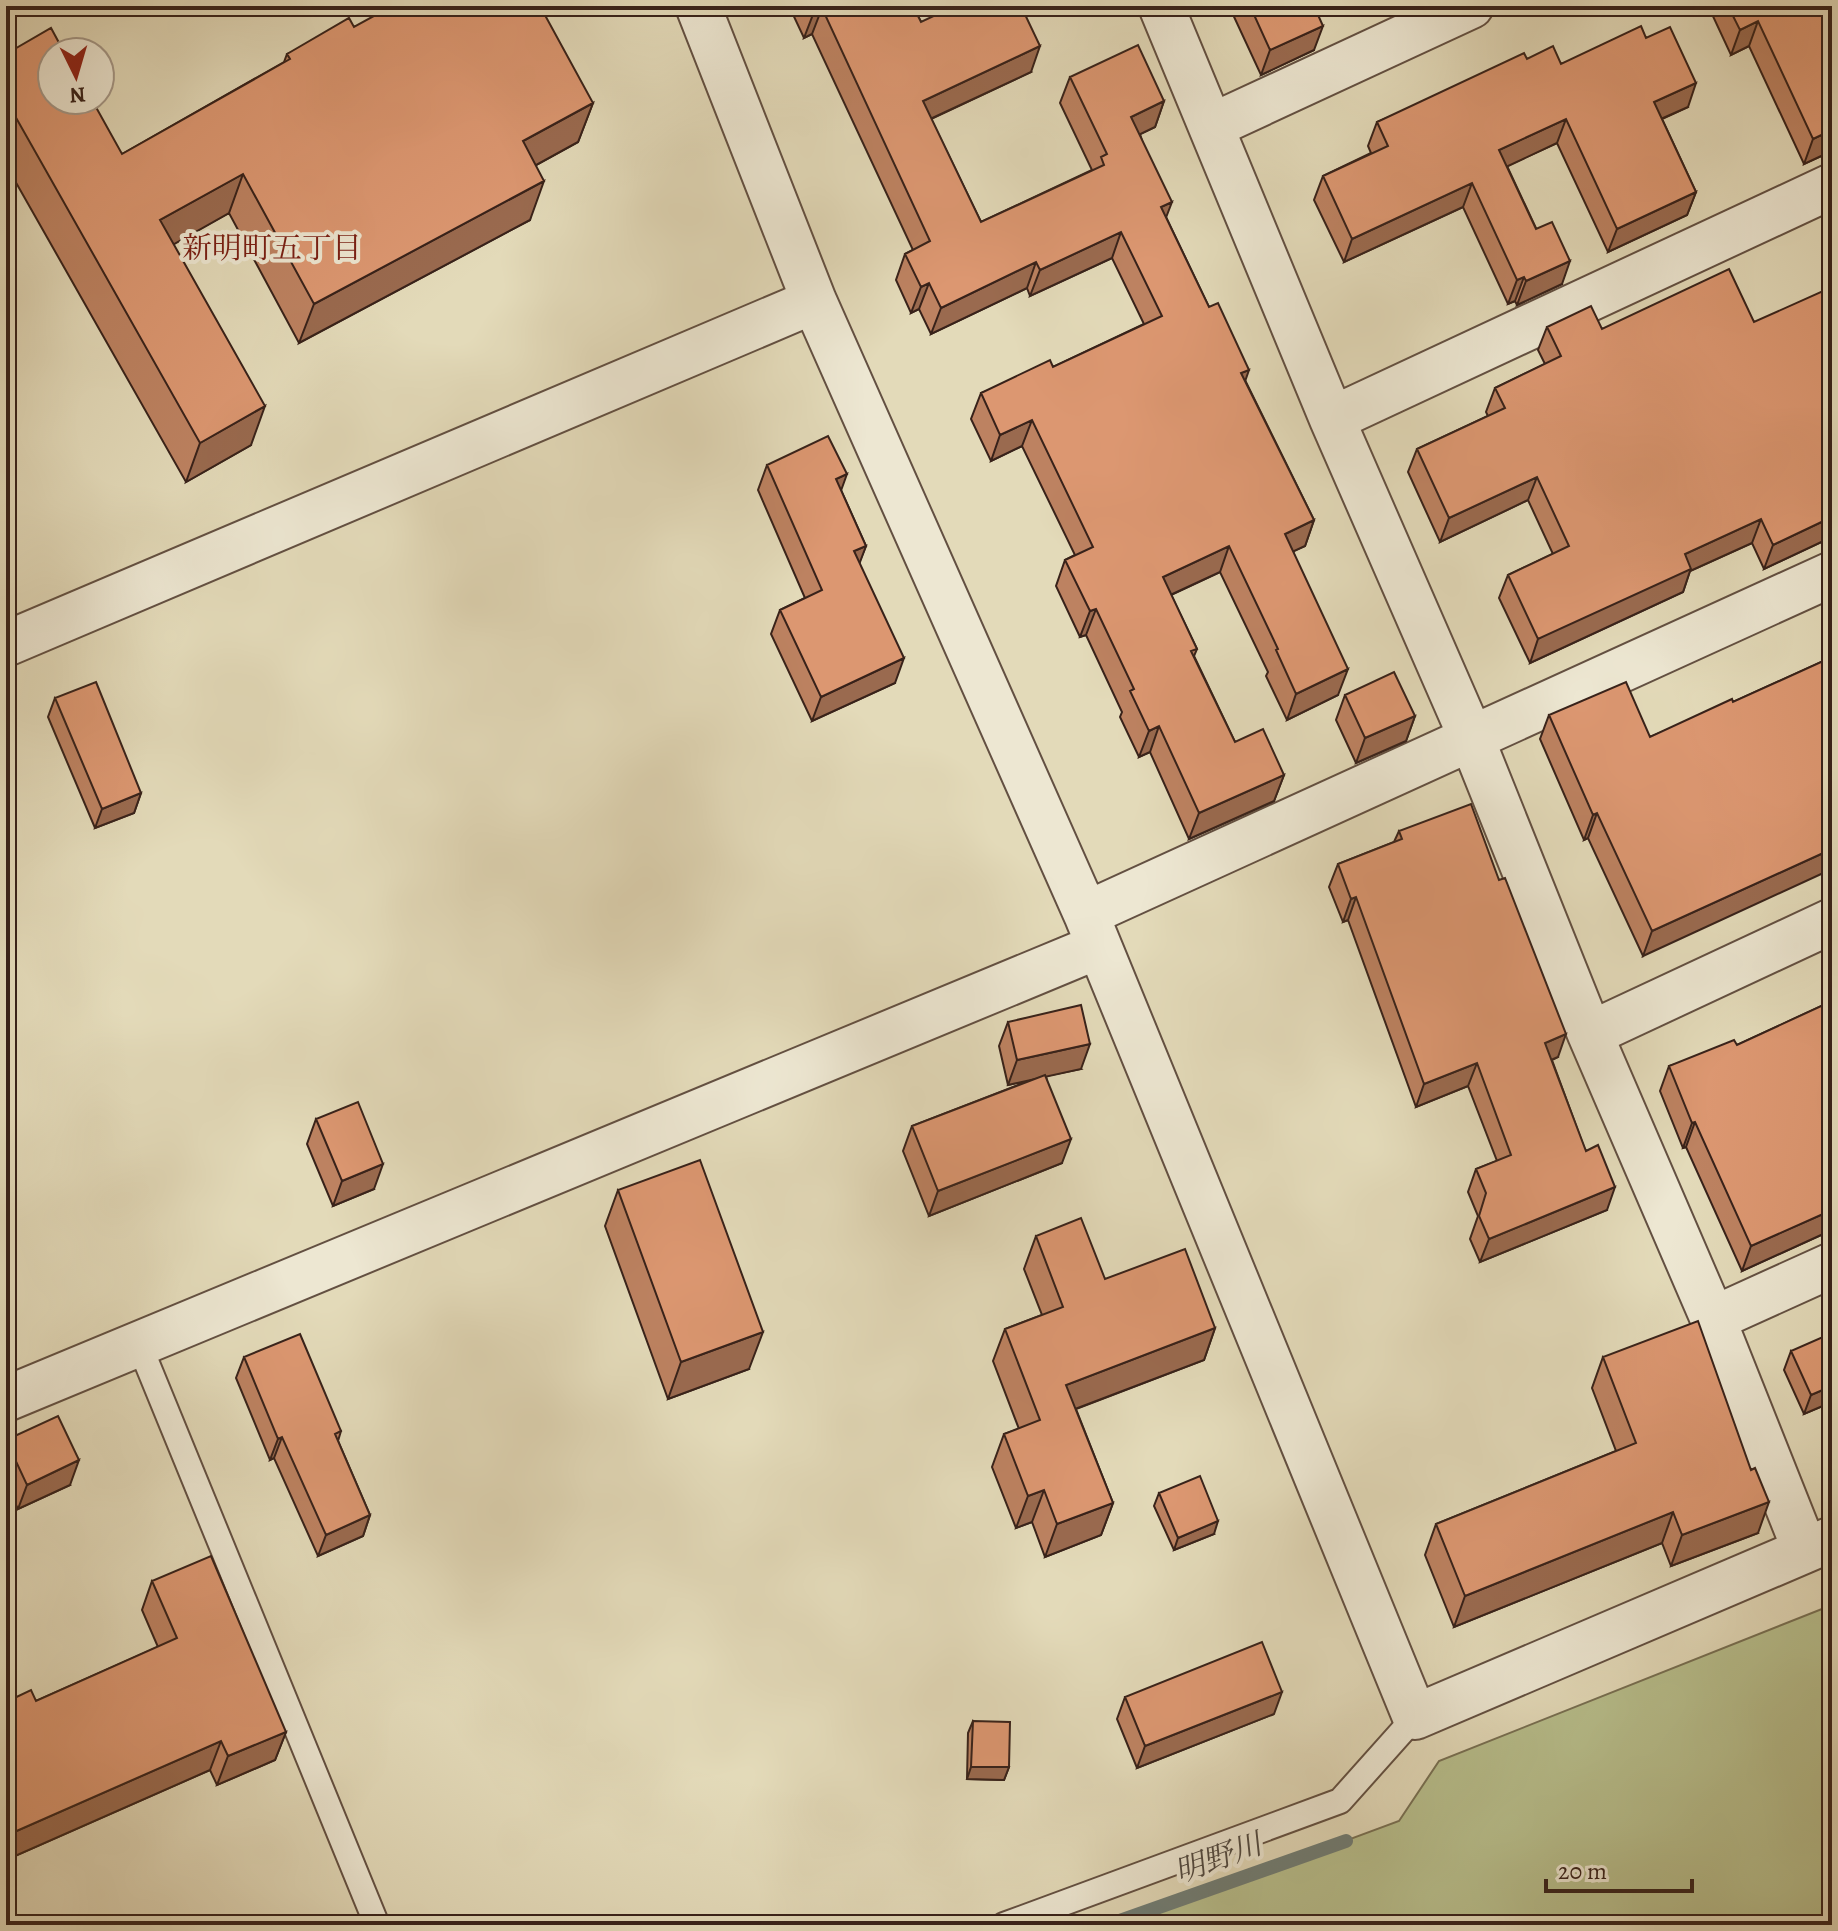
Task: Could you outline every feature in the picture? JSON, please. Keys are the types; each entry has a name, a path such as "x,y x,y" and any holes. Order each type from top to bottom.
{"street":[{"path":"698,6 814,301 1093,930 1415,1717 1819,1544 1713,1319 1590,1034 1471,737 1332,419 1161,6"},
{"path":"1212,126 1471,6"},
{"path":"1332,419 1832,186"},
{"path":"6,644 814,301"},
{"path":"6,1399 1093,930 1471,737 1832,574"},
{"path":"1590,1034 1832,921"},
{"path":"1713,1319 1832,1265"}],"lane":[{"path":"139,1344 377,1925"},
{"path":"1004,1925 1340,1801 1415,1717"}],"green space":[{"path":"1832,1605 1832,1925 1118,1925 1399,1821 1439,1761"}],"building":[{"path":"392,6 540,6 593,103 523,141 544,181 314,304 243,174 160,220 265,406 200,443 6,100 6,54 36,37 36,116 101,116 122,154 290,59 287,54 349,18 354,27"},
{"path":"811,6 913,6 921,22 955,6 1021,6 1040,46 923,101 981,222 1104,165 1101,157 1107,154 1070,77 1138,45 1164,101 1131,117 1172,202 1161,207 1209,307 1218,303 1249,370 1241,373 1314,520 1285,534 1348,669 1296,694 1229,546 1163,577 1197,649 1191,651 1235,742 1263,729 1284,775 1199,813 1159,726 1149,731 1130,691 1134,689 1096,609 1090,611 1065,560 1093,547 1032,420 1000,435 981,393 1050,360 1053,367 1162,316 1121,232 1040,270 1036,262 941,308 929,283 921,287 905,254 930,241 822,8 814,12"},
{"path":"1250,6 1314,6 1323,26 1270,50"},
{"path":"1728,6 1832,6 1832,130 1813,139 1758,21 1740,30"},
{"path":"1641,26 1646,38 1670,27 1696,83 1654,102 1696,192 1617,229 1566,119 1499,150 1536,229 1552,222 1570,261 1526,281 1524,277 1517,280 1472,183 1352,239 1323,176 1388,146 1377,122 1524,53 1527,59 1553,46 1561,64"},
{"path":"51,28 55,36 37,36"},
{"path":"1729,269 1754,322 1832,287 1832,517 1773,545 1761,519 1685,554 1691,569 1538,639 1508,575 1569,546 1537,477 1449,518 1417,449 1505,408 1495,388 1561,356 1547,327 1591,306 1602,329"},
{"path":"828,436 847,474 836,479 866,546 854,551 904,658 821,697 780,610 822,590 767,465"},
{"path":"1832,657 1832,849 1652,931 1597,813 1593,815 1549,715 1626,682 1650,737"},
{"path":"1394,672 1415,716 1365,738 1345,695"},
{"path":"96,682 141,793 102,809 55,698"},
{"path":"1471,804 1499,880 1505,878 1566,1034 1545,1043 1586,1151 1598,1145 1615,1187 1489,1239 1479,1216 1486,1193 1476,1169 1511,1155 1477,1063 1424,1084 1356,897 1351,899 1338,864 1402,839 1399,831"},
{"path":"1832,1001 1832,1210 1751,1246 1695,1122 1692,1123 1669,1066 1734,1040 1737,1045"},
{"path":"1081,1005 1090,1044 1017,1060 1008,1022"},
{"path":"1045,1075 1071,1139 938,1191 912,1126"},
{"path":"358,1102 383,1164 342,1181 316,1119"},
{"path":"700,1160 763,1332 681,1362 618,1190"},
{"path":"1081,1218 1105,1279 1185,1249 1215,1328 1066,1385 1113,1503 1057,1524 1044,1490 1028,1496 1004,1434 1040,1420 1005,1329 1063,1307 1036,1236"},
{"path":"1698,1321 1751,1470 1755,1468 1769,1502 1682,1535 1673,1512 1465,1596 1436,1524 1636,1443 1603,1357"},
{"path":"1832,1333 1832,1386 1811,1395 1791,1351"},
{"path":"300,1334 341,1431 335,1434 370,1515 326,1535 282,1437 278,1439 244,1357"},
{"path":"58,1416 79,1460 27,1485 6,1440"},
{"path":"1200,1476 1218,1521 1178,1538 1159,1493"},
{"path":"211,1556 286,1732 228,1756 221,1741 12,1833 6,1820 6,1702 31,1690 36,1701 177,1638 152,1581"},
{"path":"1262,1642 1282,1692 1145,1746 1125,1697"},
{"path":"973,1721 1010,1722 1009,1767 971,1767"}],"waterway":[{"name":"明野川","path":"1108,1925 1346,1841"}],"district":[{"name":"新明町五丁目","path":"272,248"}]}
